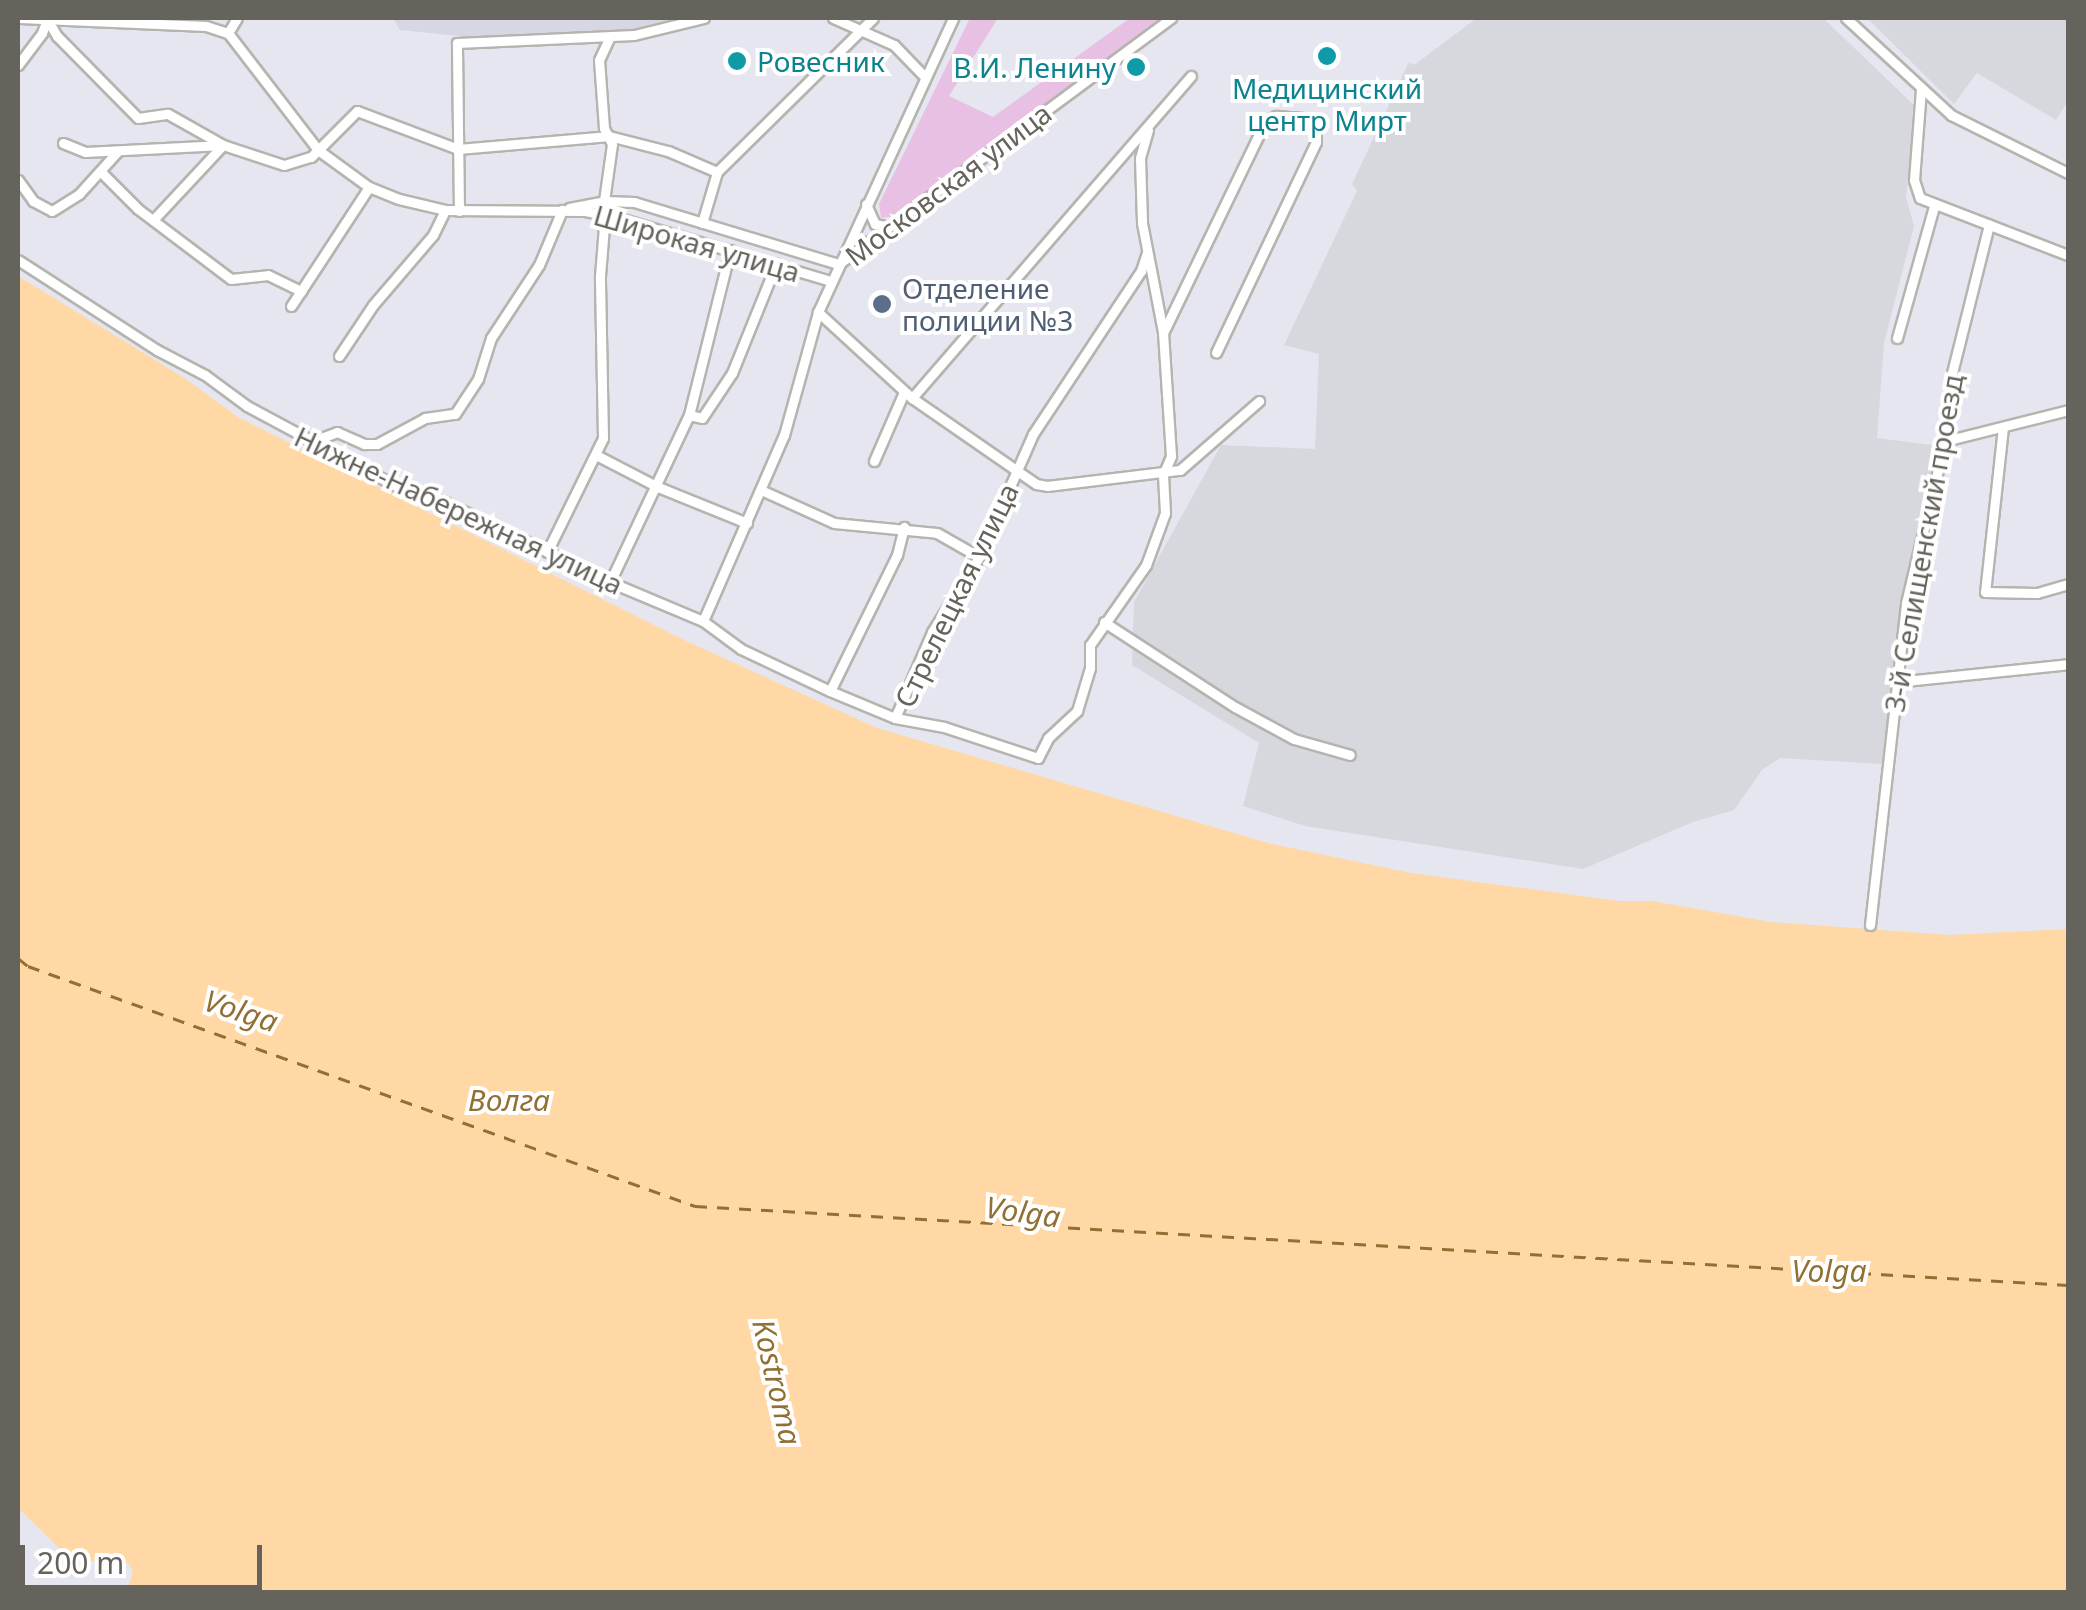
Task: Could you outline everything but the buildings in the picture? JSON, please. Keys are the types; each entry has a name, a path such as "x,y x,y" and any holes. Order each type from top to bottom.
{"street":[{"path":"20,18 190,24 228,33 237,18"},
{"path":"459,211 457,43 610,36 704,18"},
{"path":"833,18 894,46 925,77"},
{"path":"702,222 717,172 873,18"},
{"path":"838,264 953,18"},
{"name":"Московская улица","path":"704,621 784,435 818,312 838,264 892,228 1171,18"},
{"path":"1846,18 1951,115 1993,140 2068,173"},
{"path":"18,64 42,33 47,19"},
{"path":"47,19 57,36 138,118 168,114 223,146 284,165 300,163 318,150 357,111 458,149 609,136 668,151 717,172"},
{"name":"Широкая улица","path":"228,33 318,150 369,186 445,210 605,214 831,281"},
{"path":"604,200 612,144 600,98 599,60 610,36"},
{"path":"874,461 908,395 1192,76"},
{"path":"1922,89 1914,180 1920,198 2068,255"},
{"path":"1163,333 1265,122 1276,116 1316,119 1316,142 1216,353"},
{"path":"1148,128 1140,182 1147,254 1163,333 1171,456 1163,475 1165,512 1154,550 1104,622 1294,739 1350,755"},
{"path":"63,142 85,152 223,146"},
{"path":"153,220 223,146"},
{"path":"18,180 33,200 52,211 78,194 118,152"},
{"path":"101,172 153,220 231,280 268,275 301,291"},
{"path":"291,306 369,186"},
{"name":"Широкая улица","path":"562,210 604,200 634,202 838,264"},
{"path":"866,204 874,224 892,228"},
{"path":"1897,338 1934,206"},
{"path":"339,356 372,305 433,235 445,210"},
{"path":"317,447 324,437 337,432 364,444 377,444 425,418 455,414 478,379 490,338 539,265 562,210"},
{"path":"547,552 598,456 604,421 600,276 605,214"},
{"name":"3-й Селищенский проезд","path":"1870,925 1906,603 1945,440 1952,373 1989,225"},
{"path":"610,582 689,415 730,250"},
{"name":"Стрелецкая улица","path":"895,718 932,632 979,557 1033,434 1142,271 1147,254"},
{"name":"Нижне-Набережная улица","path":"18,260 317,447 410,493 445,502 610,582 704,621 741,649 895,718 944,727 1038,758 1048,738 1076,711 1090,668 1090,645 1104,622"},
{"path":"689,415 702,418 725,385 749,337 776,264"},
{"path":"818,312 908,395 1017,471 1047,486 1163,475 1193,462 1258,401"},
{"path":"1945,440 2068,412"},
{"path":"2003,427 1985,592 2037,592 2068,584"},
{"path":"598,456 658,487 747,523"},
{"path":"761,490 834,523 937,532 979,557"},
{"path":"830,691 889,572 904,528"},
{"path":"1895,682 2068,664"}],"shaded area":[{"path":"385,18 669,20 633,29 468,37 400,30 394,20"},
{"path":"970,18 998,18 949,96 993,117 1130,18 1163,18 895,216 881,218 879,204"},
{"path":"1477,18 1823,18 1917,108 1906,197 1914,226 1884,343 1877,438 1939,446 1903,602 1882,764 1780,758 1762,770 1734,810 1693,822 1583,869 1305,826 1243,806 1259,743 1132,665 1134,602 1221,445 1315,449 1319,354 1284,345 1357,191 1352,184 1409,62 1414,65"},
{"path":"1867,18 2068,18 2068,101 2056,120 1977,73 1954,104"}],"water":[{"name":"Волга","path":"18,276 186,379 238,417 682,639 877,728 1268,843 1411,873 1619,901 1652,901 1771,922 1950,935 2068,929 2068,1592 127,1592 133,1571 128,1563 71,1560 18,1508"}],"ferry route":[{"path":"18,958 28,966 695,1206 2068,1285"}],"place":[{"name":"Медицинский центр Мирт","path":"1327,56"},
{"name":"Ровесник","path":"737,61"},
{"name":"В.И. Ленину","path":"1136,67"},
{"name":"Отделение полиции №3","path":"882,304"}],"water label":[{"name":"Volga","path":"241,1011"},
{"name":"Volga","path":"1023,1212"},
{"name":"Volga","path":"1829,1271"},
{"name":"Kostroma","path":"777,1382"}]}
